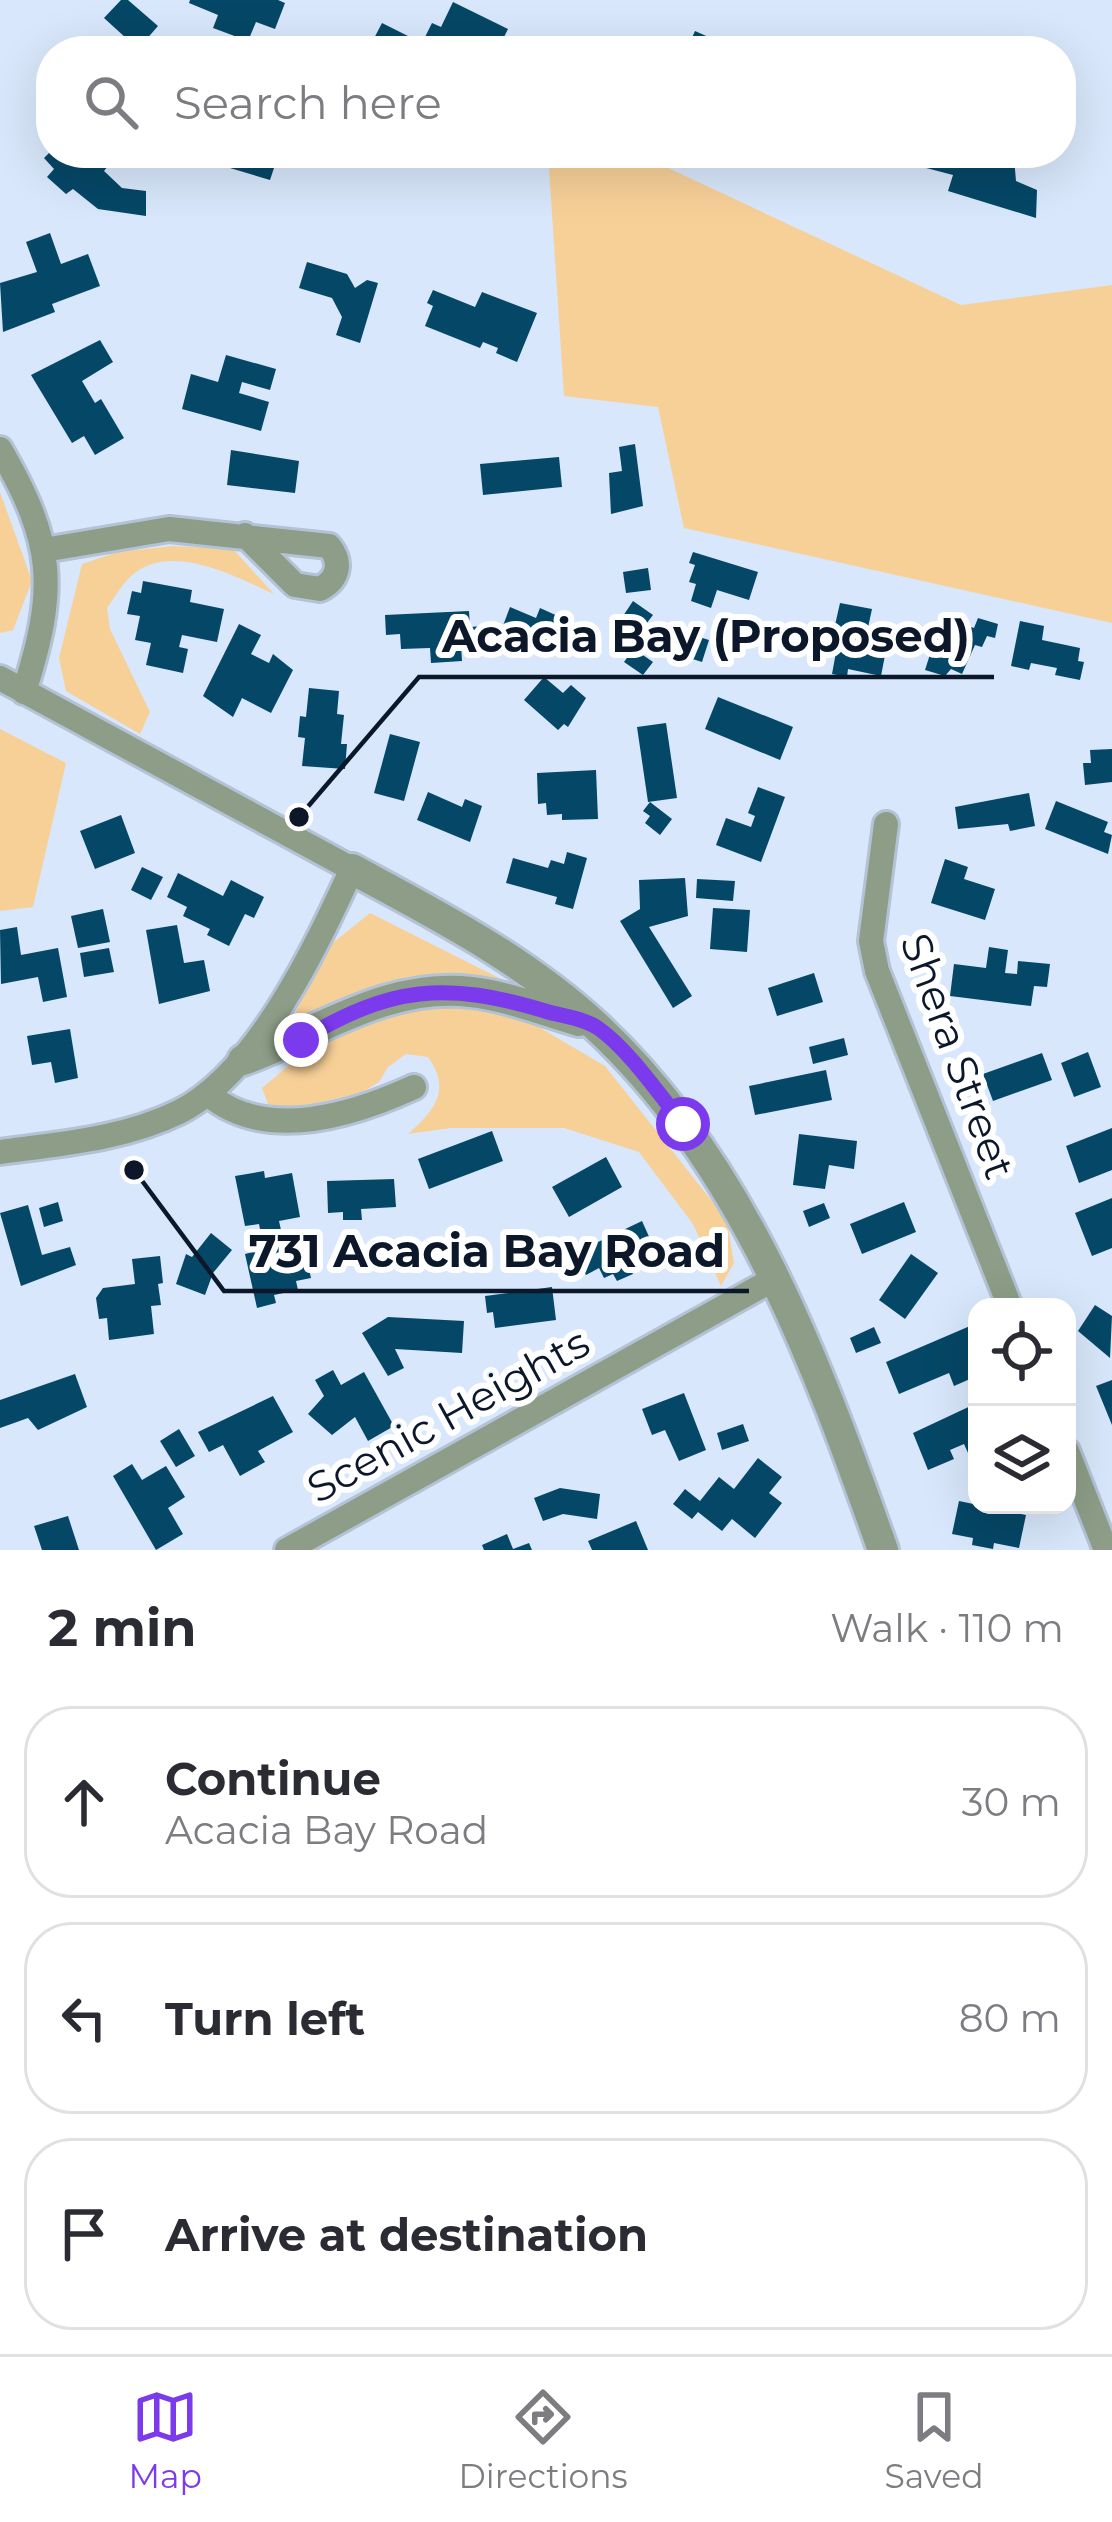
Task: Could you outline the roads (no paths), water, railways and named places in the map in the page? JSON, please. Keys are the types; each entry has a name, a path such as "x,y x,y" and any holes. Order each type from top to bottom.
{"street":[{"path":"0,449 35,516 44,550 45,614 24,692"},
{"path":"44,550 169,529 245,535"},
{"path":"0,678 458,926 596,1026 683,1124 737,1207 810,1358 883,1550"},
{"name":"Shera Street","path":"886,824 871,941 877,971 1006,1298"},
{"path":"0,1152 146,1125 209,1095 243,1060 274,1015 352,869"},
{"path":"243,1060 301,1040 333,1020 376,1003 442,991 499,997 596,1026"},
{"path":"209,1095 236,1114 269,1121 359,1108 414,1087"},
{"name":"Scenic Heights","path":"287,1550 774,1279"},
{"path":"1076,1474 1106,1550"}],"place":[{"name":"Acacia Bay (Proposed)","path":"299,817"},
{"name":"731 Acacia Bay Road","path":"134,1170"}]}
